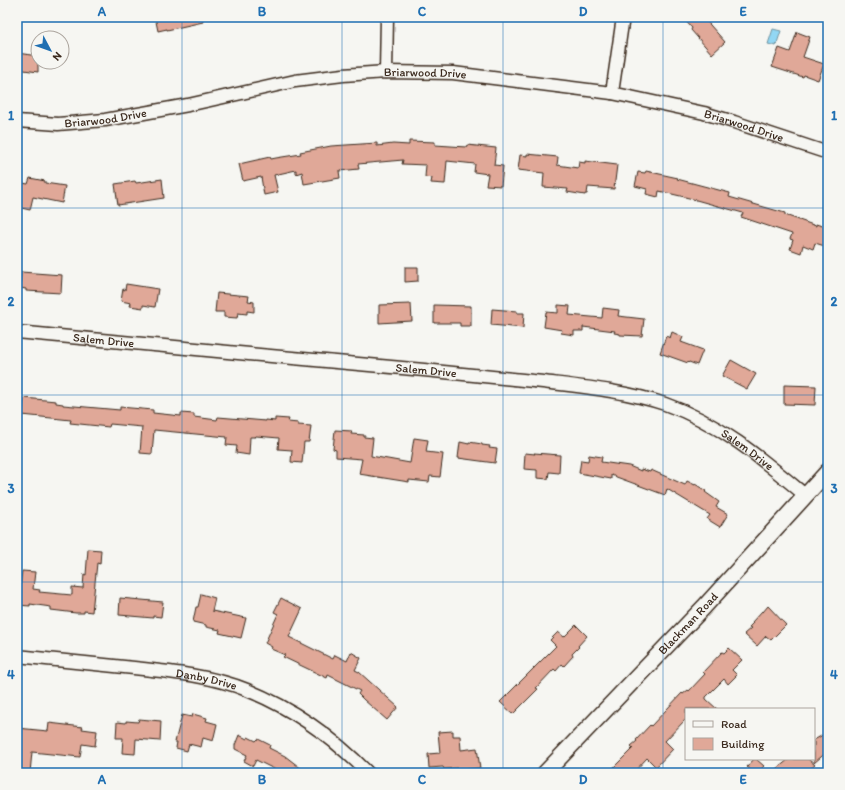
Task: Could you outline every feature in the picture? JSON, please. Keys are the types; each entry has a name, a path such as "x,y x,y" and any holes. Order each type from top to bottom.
{"street":[{"path":"386,72 387,17"},
{"path":"612,93 623,17"},
{"name":"Briarwood Drive","path":"17,121 58,124 105,120 188,105 295,81 343,75 386,72 453,73 612,93 704,113 828,153"},
{"name":"Salem Drive","path":"17,332 471,374 580,387 631,395 665,404 709,423 762,459 806,496"},
{"name":"Blackman Road","path":"545,773 704,607 828,472"},
{"name":"Danby Drive","path":"17,656 151,670 202,677 225,683 246,690 291,711 326,735 368,773"}],"water":[{"path":"773,29 781,31 776,46 768,44"}],"building":[{"path":"155,17 202,17 203,22 158,31"},
{"path":"682,17 703,17 725,42 712,54"},
{"path":"797,32 810,37 803,57 824,64 818,80 772,67 779,48 790,52"},
{"path":"17,53 30,55 30,70 38,70 38,72 17,69"},
{"path":"409,141 435,142 435,145 466,147 467,145 496,148 494,165 503,166 501,186 486,185 488,174 474,172 475,164 447,161 445,184 431,183 432,178 425,177 426,165 402,164 403,160 358,164 359,169 339,171 340,178 304,184 302,172 296,174 296,170 274,175 278,192 264,195 261,177 243,181 239,164 270,157 271,159 301,154 300,152 331,146 377,143 377,146 393,144 409,145"},
{"path":"527,154 558,157 557,165 578,168 579,162 585,163 585,161 617,165 614,189 588,187 587,194 585,195 567,192 568,189 543,187 544,173 518,170 520,155 527,156"},
{"path":"646,171 678,178 677,179 730,193 729,197 785,213 785,215 816,226 816,224 828,228 828,247 815,243 813,249 803,245 801,253 790,249 793,240 790,239 792,234 741,217 743,213 659,191 658,197 646,194 647,189 635,186 638,172 645,173"},
{"path":"30,178 45,181 45,183 65,186 62,203 33,197 30,210 17,207 17,182 28,184"},
{"path":"162,179 164,198 118,205 115,184 135,181 136,183"},
{"path":"405,267 418,267 418,281 405,282"},
{"path":"21,272 62,275 61,293 26,291 26,289 20,288"},
{"path":"126,284 158,289 155,307 143,305 143,308 130,306 131,303 121,301 123,289 125,290"},
{"path":"217,293 249,296 248,301 254,302 254,312 247,311 247,314 238,313 237,318 224,317 224,312 215,312"},
{"path":"411,304 412,321 379,323 379,305"},
{"path":"434,305 471,306 471,326 460,326 460,323 434,323"},
{"path":"558,305 570,306 569,315 602,318 603,308 619,310 618,316 644,319 642,336 620,335 614,333 615,331 583,327 583,331 574,331 574,335 561,333 562,330 544,327 546,312 558,313"},
{"path":"492,309 524,313 523,328 491,325"},
{"path":"672,332 683,337 681,342 703,350 697,365 660,353 666,336 670,338"},
{"path":"731,360 756,374 747,389 722,376"},
{"path":"784,385 816,386 815,405 784,404"},
{"path":"24,398 56,401 56,403 63,405 120,410 120,407 153,410 153,413 181,416 181,413 194,414 194,417 217,420 218,417 266,421 275,421 275,418 289,419 288,422 298,423 298,425 311,426 309,442 304,442 302,463 291,462 292,450 278,449 279,438 256,436 250,437 249,455 236,453 237,446 226,445 227,437 154,430 152,454 140,453 142,427 110,424 109,427 70,423 71,420 22,415"},
{"path":"335,430 352,431 351,434 364,435 364,437 373,438 371,456 410,463 414,438 428,440 426,452 443,454 440,477 430,476 429,482 409,480 409,482 359,474 362,459 336,457 336,450 333,449"},
{"path":"460,442 482,444 490,446 489,448 497,449 495,463 458,458"},
{"path":"525,453 560,455 559,473 549,472 548,479 537,478 537,470 524,469"},
{"path":"589,455 602,457 601,462 629,466 641,471 641,469 650,472 651,470 685,485 687,481 695,484 719,502 716,507 728,514 720,527 707,519 710,515 667,489 665,495 611,475 611,479 579,473 581,460 588,461"},
{"path":"88,549 101,550 100,564 97,563 92,612 84,611 84,613 76,613 51,610 51,607 30,604 30,606 17,605 17,588 20,588 22,571 35,572 33,589 40,590 39,592 72,595 72,587 83,588 84,574 86,575"},
{"path":"201,594 215,598 212,611 246,618 241,638 219,633 220,630 193,622 196,607 198,607"},
{"path":"120,598 163,602 161,617 153,616 153,618 119,615"},
{"path":"281,598 302,609 289,637 333,659 335,655 347,661 351,652 361,658 355,670 398,707 387,720 358,694 360,691 328,675 327,678 283,657 285,655 271,649 272,647 265,643 278,614 274,612"},
{"path":"768,606 786,625 771,640 766,636 757,646 744,634 751,628 749,627 753,623 752,622"},
{"path":"576,625 587,636 572,654 573,656 564,666 562,664 556,671 554,669 536,688 538,689 513,714 500,702 556,646 550,640 558,632 564,637"},
{"path":"729,648 742,660 732,670 737,675 728,684 724,679 706,697 706,699 716,708 685,708 685,720 665,741 673,749 656,767 647,758 633,773 608,773 633,748 631,746 650,725 651,726 682,693 683,694 688,690 689,691 705,674 703,672 722,652 724,653"},
{"path":"193,714 207,718 206,721 217,724 213,741 203,738 201,747 189,744 187,751 176,748 177,742 175,742 182,715 192,717"},
{"path":"139,719 161,721 160,741 136,739 135,754 122,753 123,738 116,738 117,722 138,722"},
{"path":"49,723 83,727 82,729 97,731 95,746 82,744 80,757 32,752 30,773 19,773 20,762 17,761 17,728 48,731"},
{"path":"453,731 453,736 460,736 461,750 477,748 480,768 457,770 457,768 444,769 443,767 429,768 428,754 440,753 438,732"},
{"path":"828,732 828,751 814,763 815,760 815,739"},
{"path":"239,735 256,741 258,739 270,745 269,748 285,756 307,773 282,773 256,760 253,766 244,761 247,755 235,749"},
{"path":"753,760 757,760 764,766 757,773 754,773 747,767"},
{"path":"788,760 809,760 815,765 806,773 772,773"}]}
